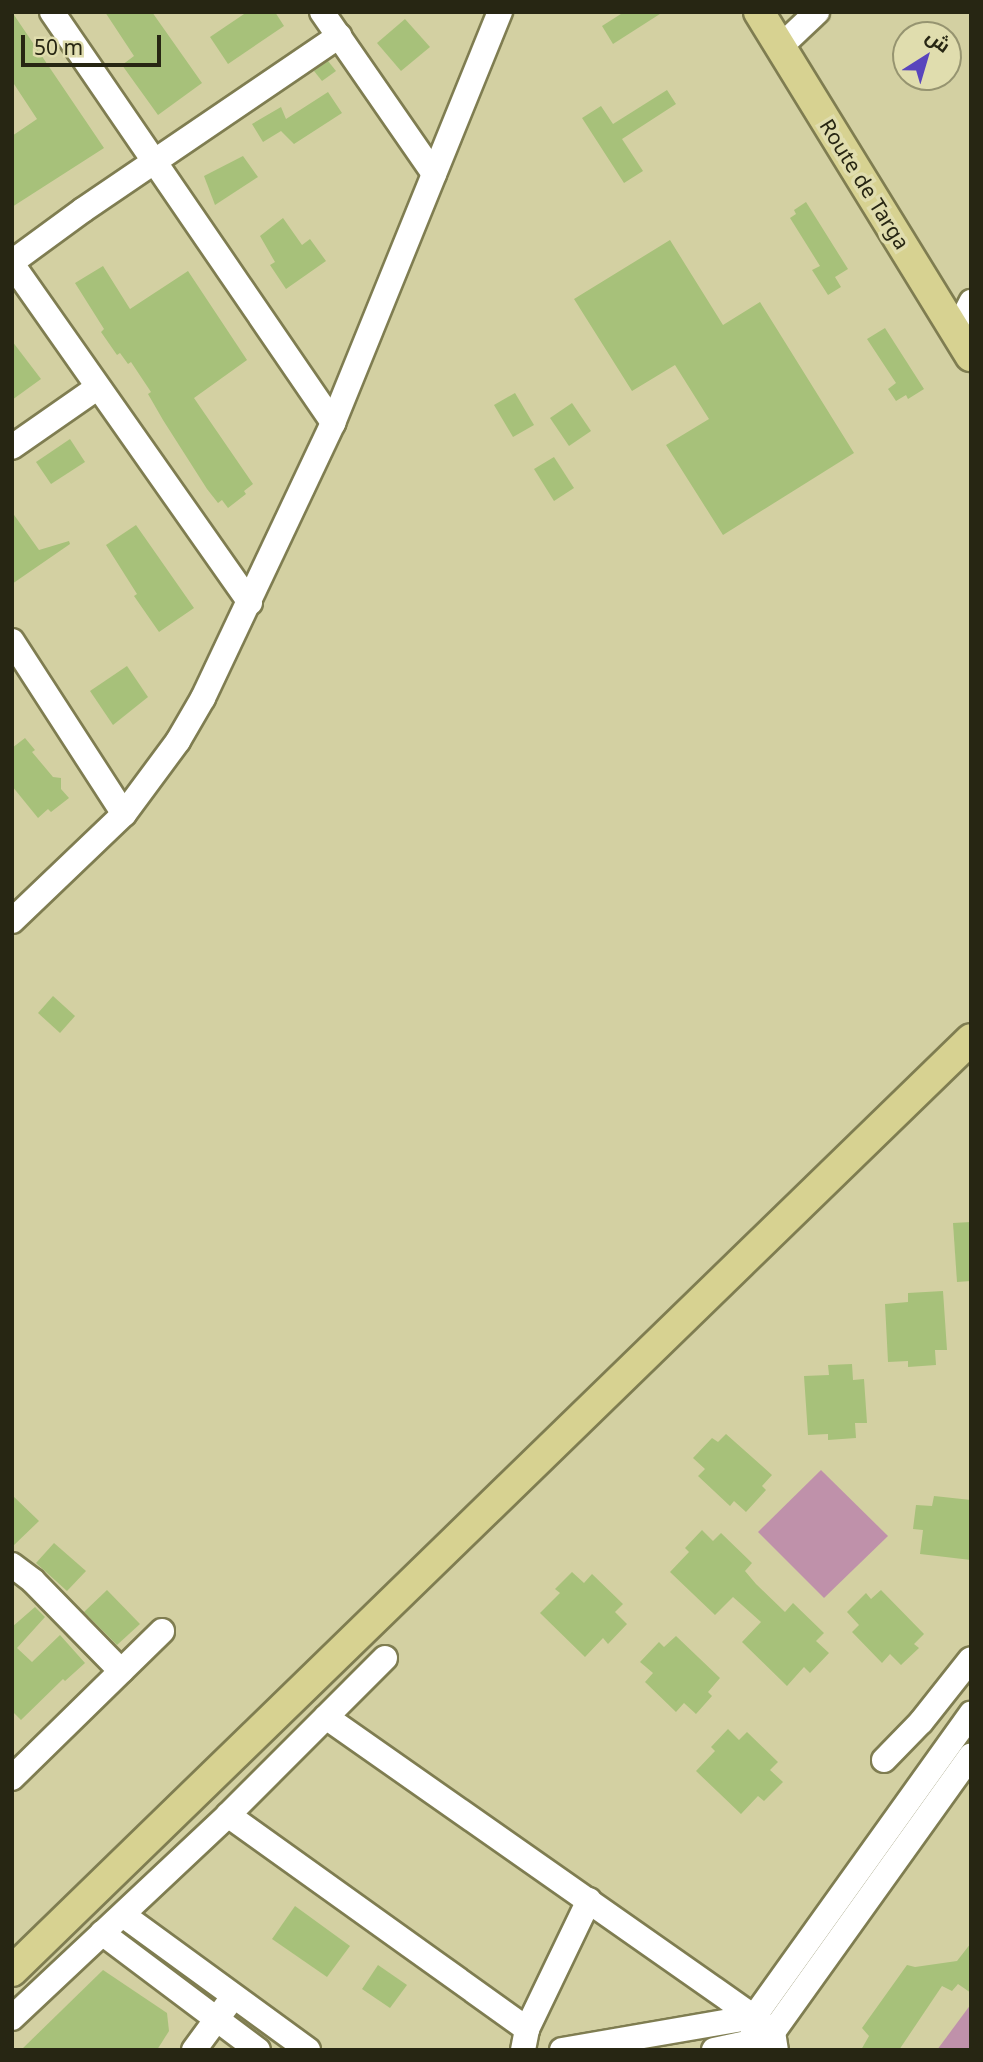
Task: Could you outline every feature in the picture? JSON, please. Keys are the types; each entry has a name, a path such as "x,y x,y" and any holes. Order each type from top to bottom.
{"main road":[{"name":"Route de Targa","path":"759,12 963,344"},
{"path":"12,1971 971,1039"}],"street":[{"path":"52,12 333,423"},
{"path":"322,12 434,174"},
{"path":"12,921 124,814 178,741 250,603 333,423 500,12"},
{"path":"780,47 817,12"},
{"path":"250,603 12,263 339,36"},
{"path":"963,344 971,302"},
{"path":"12,447 97,388"},
{"path":"12,641 124,814"},
{"path":"12,1565 33,1581 121,1671"},
{"path":"12,1777 162,1631"},
{"path":"12,2018 228,1815 385,1658"},
{"path":"884,1760 921,1722 971,1658"},
{"path":"761,2038 971,1714"},
{"path":"326,1717 589,1900 761,2038"},
{"path":"714,2050 761,2038 971,1755"},
{"path":"228,1815 525,2039 589,1900"},
{"path":"123,1915 308,2050"},
{"path":"102,1933 258,2050"},
{"path":"194,2050 234,1996"},
{"path":"562,2050 761,2038"}],"shaded area":[{"path":"821,1470 888,1536 824,1598 758,1532"},
{"path":"971,2004 971,2050 937,2050"}],"building":[{"path":"12,12 104,148 12,207 12,136 37,119 12,81"},
{"path":"105,12 152,12 202,83 158,115 122,65 134,56"},
{"path":"247,12 275,12 284,26 228,64 210,37"},
{"path":"624,12 663,12 613,44 602,26"},
{"path":"405,19 430,47 401,71 377,43"},
{"path":"328,61 336,71 322,81 314,71"},
{"path":"667,90 676,104 622,139 643,171 624,183 582,118 601,106 613,124"},
{"path":"328,92 342,113 294,144 281,131 263,142 252,124 281,107 286,119"},
{"path":"243,156 258,177 215,205 204,176"},
{"path":"806,202 848,269 835,277 841,287 828,295 812,270 820,266 790,218 796,214 794,210"},
{"path":"283,218 302,245 310,239 326,261 286,289 270,265 275,262 260,236"},
{"path":"670,240 723,325 760,302 854,453 723,535 666,445 709,419 675,365 632,391 574,299"},
{"path":"103,266 130,309 188,271 247,360 194,398 253,484 244,491 246,494 228,508 222,500 218,503 207,489 163,420 148,394 151,392 131,362 128,364 120,353 117,355 101,332 104,329 75,283"},
{"path":"885,328 924,389 908,399 906,395 896,401 888,389 896,383 867,339"},
{"path":"12,341 41,379 12,400"},
{"path":"515,393 534,425 513,437 494,405"},
{"path":"572,403 591,431 569,446 550,418"},
{"path":"70,439 85,462 51,484 36,462"},
{"path":"554,457 574,488 554,501 534,469"},
{"path":"12,512 39,550 69,541 70,544 12,584"},
{"path":"136,525 194,608 159,632 134,596 137,594 106,545"},
{"path":"127,666 148,697 113,725 90,691"},
{"path":"25,738 35,750 32,752 53,777 61,778 61,789 69,798 51,812 48,809 38,818 12,786 12,748"},
{"path":"53,996 75,1016 60,1033 38,1013"},
{"path":"971,1222 971,1281 957,1282 953,1223"},
{"path":"943,1291 947,1350 935,1350 936,1365 908,1367 908,1361 888,1362 885,1304 908,1302 908,1293"},
{"path":"852,1364 853,1380 864,1379 867,1423 855,1423 856,1438 828,1440 828,1434 808,1435 804,1376 829,1375 828,1365"},
{"path":"726,1434 772,1475 762,1486 766,1490 746,1512 734,1501 730,1506 698,1476 705,1469 693,1458 712,1438 718,1442"},
{"path":"12,1495 39,1521 12,1547"},
{"path":"934,1496 971,1500 971,1560 920,1554 923,1530 913,1529 916,1505 932,1506"},
{"path":"702,1530 713,1541 721,1533 752,1563 745,1571 756,1584 785,1612 793,1603 824,1633 816,1641 829,1653 810,1673 804,1667 787,1686 742,1642 761,1622 733,1597 715,1615 670,1572 689,1552 685,1548"},
{"path":"54,1543 86,1571 67,1591 36,1563"},
{"path":"572,1572 584,1583 592,1574 623,1604 615,1612 627,1624 608,1644 603,1638 585,1657 540,1613 560,1593 555,1589"},
{"path":"107,1590 140,1624 117,1645 84,1612"},
{"path":"881,1590 924,1634 914,1644 919,1648 901,1665 890,1654 882,1663 852,1632 859,1625 847,1612 866,1593 871,1599"},
{"path":"35,1607 45,1617 17,1648 32,1662 60,1635 85,1663 65,1681 63,1679 21,1720 12,1711 12,1627"},
{"path":"676,1636 720,1678 708,1692 712,1696 696,1714 684,1703 676,1712 645,1682 653,1673 640,1662 659,1642 664,1647"},
{"path":"728,1729 739,1740 747,1732 778,1762 770,1770 783,1782 764,1801 758,1796 741,1814 696,1771 715,1751 711,1747"},
{"path":"295,1906 350,1946 327,1977 272,1939"},
{"path":"971,1943 971,1993 958,1984 952,1991 942,1986 899,2050 861,2050 869,2036 862,2028 907,1965 915,1967 957,1961"},
{"path":"378,1965 407,1985 390,2008 362,1989"},
{"path":"103,1970 167,2013 169,2031 157,2050 21,2050"}]}
